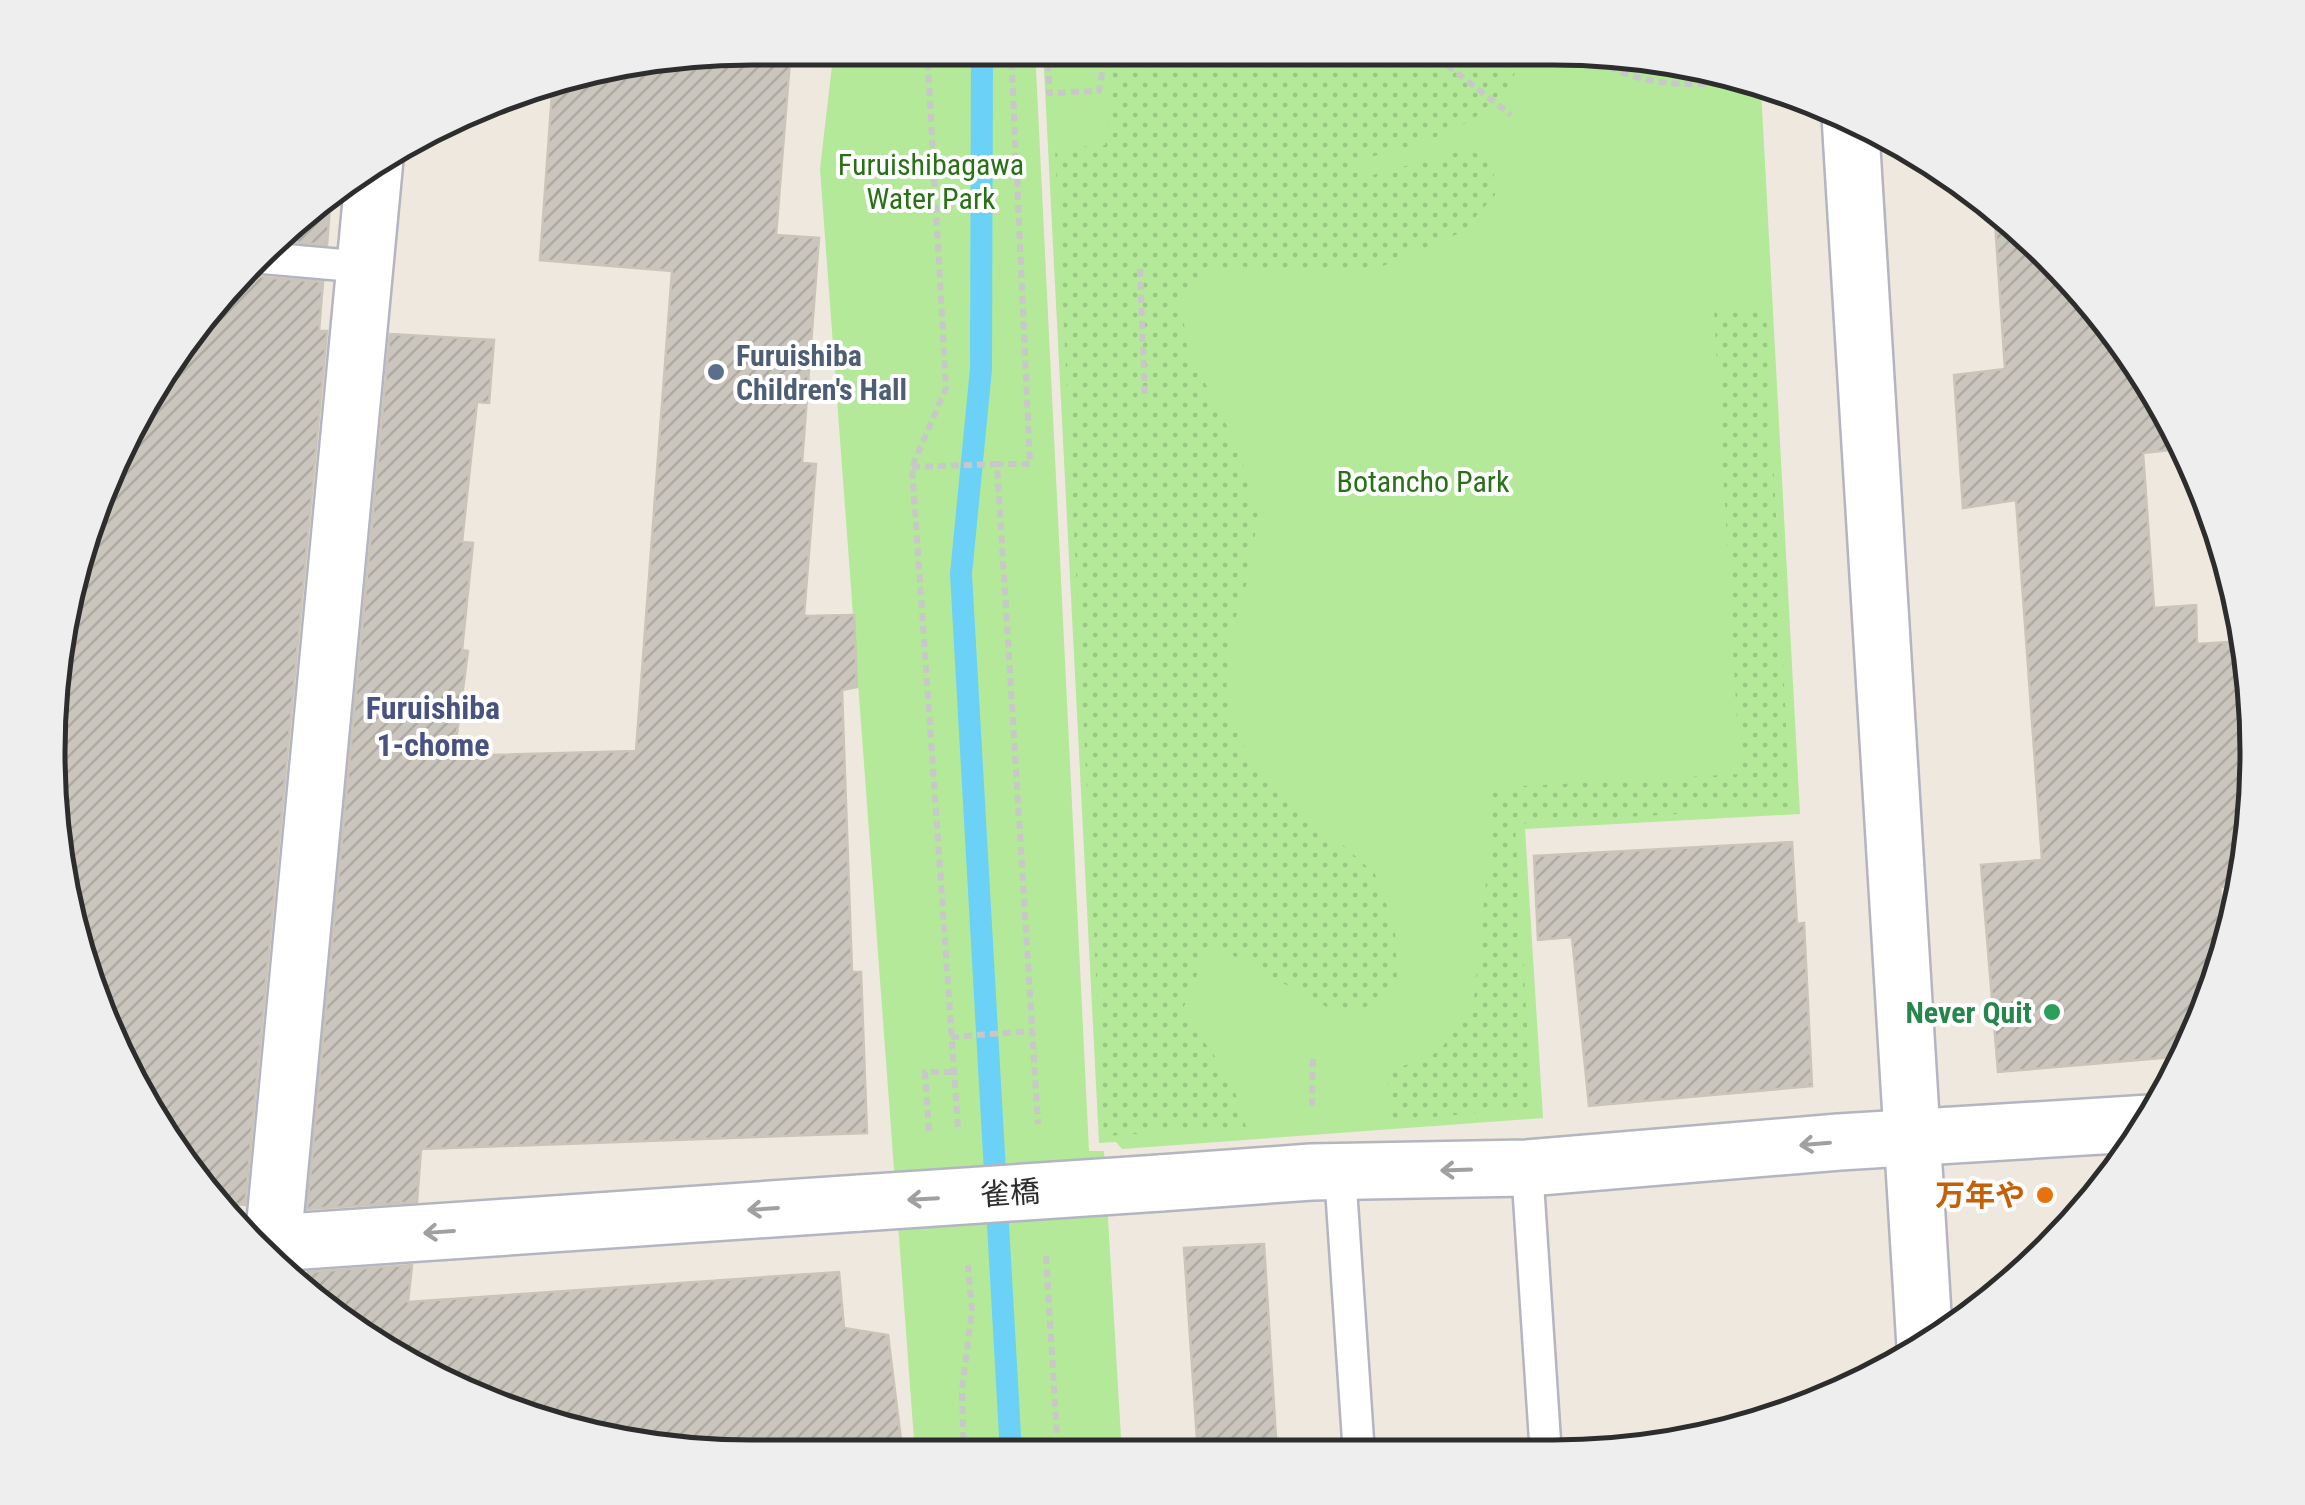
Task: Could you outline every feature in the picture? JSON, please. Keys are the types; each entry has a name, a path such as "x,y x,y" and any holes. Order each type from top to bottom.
{"street":[{"path":"1851,133 1924,1330"},
{"path":"267,1240 373,180"},
{"name":"雀橋","path":"276,1248 1311,1172 1527,1168 2130,1124"}],"lane":[{"path":"274,259 365,266"},
{"path":"1527,1168 1545,1440"},
{"path":"1340,1173 1358,1440"}],"path":[{"path":"928,65 946,388 912,466 958,1131"},
{"path":"912,466 1030,464 1012,65"},
{"path":"1048,65 1049,94 1100,91 1104,65"},
{"path":"1448,66 1511,115"},
{"path":"1611,68 1658,83 1712,84"},
{"path":"1140,268 1145,399"},
{"path":"997,464 1038,1127"},
{"path":"951,1037 1032,1031"},
{"path":"934,1199 924,1072 954,1072"},
{"path":"1045,1242 1057,1440"},
{"path":"964,1440 962,1389 972,1311 967,1251"}],"green space":[{"name":"Furuishibagawa Water Park","path":"832,65 1036,65 1089,1151 1104,1151 1121,1440 914,1440 820,169"},
{"name":"Botancho Park","path":"1044,65 1597,66 1687,78 1761,98 1800,814 1525,829 1543,1118 1122,1149 1116,1142 1099,1143"},
{"path":"1113,65 1518,65 1507,89 1474,118 1435,138 1351,162 1352,170 1372,175 1469,149 1493,164 1495,195 1462,232 1376,269 1204,269 1181,300 1187,347 1238,448 1258,513 1249,576 1229,638 1226,696 1241,743 1271,780 1375,874 1395,928 1397,980 1377,1002 1343,1016 1210,943 1181,1014 1221,1066 1246,1127 1104,1136 1055,149 1105,145"},
{"path":"1766,309 1790,807 1515,824 1532,1108 1390,1121 1386,1073 1438,1052 1473,1008 1489,853 1487,788 1740,774 1714,310"}],"building":[{"path":"790,65 776,235 819,238 802,463 816,464 804,616 854,615 857,687 842,690 852,972 861,972 867,1133 421,1149 417,1202 307,1209 390,334 494,340 489,403 477,402 462,542 473,543 462,650 468,651 454,756 636,751 672,271 540,260 552,95 663,71"},
{"path":"330,211 327,245 292,242"},
{"path":"1995,227 2039,266 2098,334 2170,450 2143,453 2154,608 2196,605 2197,644 2231,642 2240,752 2234,842 2227,887 2220,887 2222,909 2204,973 2169,1057 1998,1072 1981,865 2042,860 2016,500 1963,508 1954,375 2005,369"},
{"path":"258,275 323,282 319,331 327,331 245,1205 234,1204 181,1134 117,1016 78,887 66,797 65,752 66,708 78,618 117,489 181,371"},
{"path":"1792,842 1797,924 1804,923 1812,1086 1589,1106 1572,937 1538,940 1534,856"},
{"path":"1264,1244 1276,1440 1197,1440 1184,1248"},
{"path":"412,1265 408,1302 839,1272 844,1328 888,1335 901,1440 708,1439 575,1417 489,1388 409,1348 334,1298 308,1276 308,1272"}],"waterway":[{"path":"982,65 981,369 961,574 1010,1440"}],"place":[{"name":"Furuishiba Children's Hall","path":"716,372"},
{"name":"Never Quit","path":"2052,1012"},
{"name":"万年や","path":"2045,1195"}],"district":[{"name":"Furuishiba 1-chome","path":"433,726"}]}
